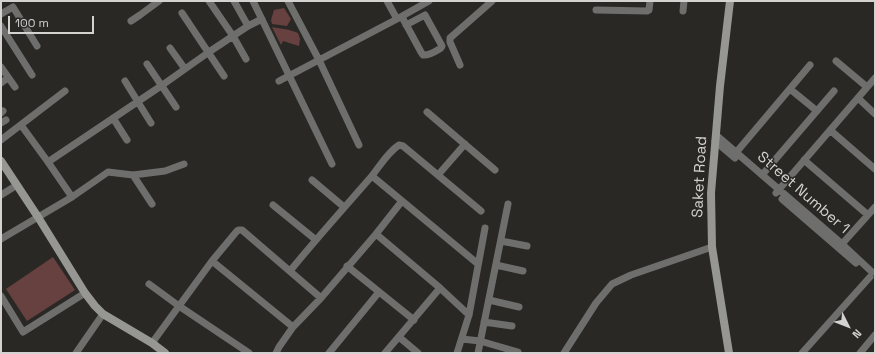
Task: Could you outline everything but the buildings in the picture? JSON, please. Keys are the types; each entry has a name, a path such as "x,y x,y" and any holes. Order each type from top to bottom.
{"street":[{"path":"131,21 159,1"},
{"path":"209,1 233,36 246,60"},
{"path":"234,1 248,26"},
{"path":"253,1 332,164"},
{"path":"288,1 319,60 359,145"},
{"path":"388,1 406,25 423,55 429,55 440,49 442,46 427,16 425,15 406,25"},
{"path":"279,81 400,18 429,1"},
{"path":"460,65 450,42 450,38 492,1"},
{"path":"596,10 646,11 649,10 650,1"},
{"path":"683,11 684,1"},
{"name":"Saket Road","path":"729,353 712,247 711,193 720,86 730,1"},
{"path":"1,14 13,7 37,46"},
{"path":"182,13 224,76"},
{"path":"48,162 162,86 209,52 248,26 262,19"},
{"path":"1,26 32,75"},
{"path":"170,48 185,69"},
{"path":"836,61 867,87"},
{"path":"147,64 176,107"},
{"path":"734,154 810,65"},
{"path":"1,67 15,87"},
{"path":"1,82 8,78"},
{"path":"777,192 875,78"},
{"path":"125,81 151,123"},
{"path":"790,88 817,111"},
{"path":"1,140 65,91"},
{"path":"762,175 834,91"},
{"path":"858,98 875,114"},
{"path":"427,112 495,170"},
{"path":"113,118 127,140"},
{"path":"21,125 72,197"},
{"path":"830,130 875,169"},
{"name":"Street Number 1","path":"716,138 873,275"},
{"path":"438,175 465,144"},
{"path":"290,271 372,176 394,148 399,145 403,146 481,211"},
{"name":"Street Number 1","path":"734,154 762,175 777,192 842,244 873,275"},
{"path":"804,160 868,215"},
{"path":"1,161 85,293 103,314 152,343 165,353"},
{"path":"1,239 72,197 108,172 133,175 165,171 184,164"},
{"path":"133,175 152,204"},
{"path":"372,176 478,264"},
{"path":"312,180 344,207"},
{"path":"1,195 17,185"},
{"path":"276,353 293,328 376,234 402,201"},
{"path":"478,353 508,204"},
{"path":"273,205 316,240"},
{"path":"842,244 875,207"},
{"path":"458,353 469,314 485,228"},
{"path":"152,343 212,260 239,230 242,230 321,298"},
{"path":"376,234 469,314"},
{"path":"501,241 527,246"},
{"path":"564,353 596,304 612,284 631,275 712,247"},
{"path":"212,260 293,328"},
{"path":"496,265 523,271"},
{"path":"347,266 414,320"},
{"path":"802,353 873,275"},
{"path":"808,353 873,275"},
{"path":"149,284 249,353"},
{"path":"385,353 440,288"},
{"path":"329,353 379,292"},
{"path":"1,296 23,332 85,293"},
{"path":"489,300 519,307"},
{"path":"78,352 103,314"},
{"path":"484,322 512,326"},
{"path":"860,353 875,335"},
{"path":"399,337 418,353"},
{"path":"462,338 480,341 518,352"}],"shaded area":[{"path":"284,8 291,19 287,26 272,24 271,20 274,10"},
{"path":"272,27 298,33 300,39 299,46 283,41 281,45"},
{"path":"53,257 75,290 27,321 6,289"}]}
